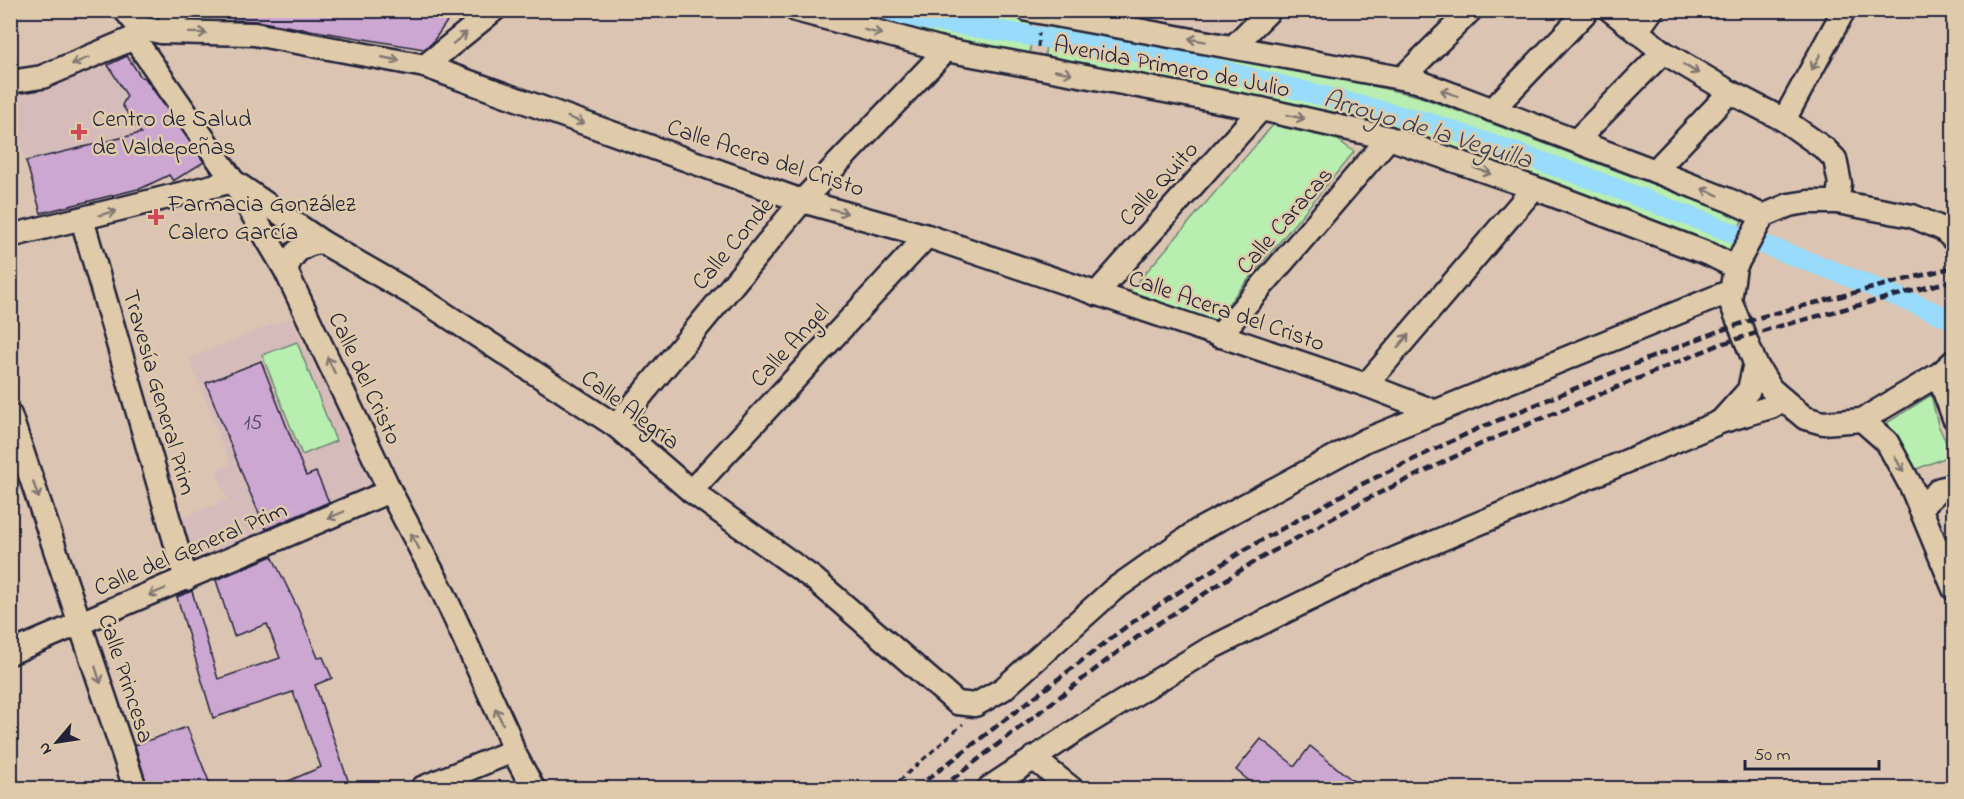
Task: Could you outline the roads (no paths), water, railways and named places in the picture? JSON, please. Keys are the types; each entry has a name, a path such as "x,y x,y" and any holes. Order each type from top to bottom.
{"street":[{"name":"Calle del Cristo","path":"125,10 145,33 286,270 390,491 442,590 507,732 513,751 533,789"},
{"path":"10,82 42,77 145,33 182,10"},
{"path":"425,66 494,10"},
{"name":"Avenida Primero de Julio","path":"796,10 946,50 1261,109 1389,138 1534,188 1718,258 1735,267"},
{"path":"1233,47 1270,10"},
{"path":"1402,78 1471,10"},
{"path":"1492,110 1588,10"},
{"path":"1610,10 1663,52 1730,92 1784,120 1825,149 1835,159 1840,184 1837,202"},
{"path":"1637,31 1652,10"},
{"path":"1784,120 1844,10"},
{"name":"Avenida Primero de Julio","path":"1034,12 1417,81 1655,171 1763,216"},
{"name":"Calle Acera del Cristo","path":"145,33 255,34 425,66 802,201 927,236 1366,385 1436,412"},
{"name":"Calle Conde","path":"616,426 802,201 946,50"},
{"path":"1576,141 1663,52"},
{"path":"1655,171 1730,92"},
{"name":"Calle Quito","path":"1096,294 1261,109"},
{"name":"Calle Caracas","path":"1219,336 1389,138"},
{"path":"10,236 233,181"},
{"name":"Calle Alegría","path":"233,181 322,242 423,300 616,426 691,491 814,579 957,703 972,712 1003,689 1113,590 1197,531 1366,440 1436,412"},
{"path":"1366,385 1534,188"},
{"path":"1947,367 1862,420 1822,423 1805,418 1771,389 1755,363 1730,300 1735,267 1763,216 1789,205 1808,202 1837,202 1912,216 1943,229 1953,240"},
{"name":"Travesía General Prim","path":"82,219 186,579"},
{"name":"Calle Angel","path":"691,491 927,236"},
{"path":"286,270 289,259 308,243 322,242"},
{"path":"1436,412 1731,291"},
{"path":"1720,422 1749,390 1755,363"},
{"path":"1947,367 1944,391 1953,418"},
{"path":"988,789 1033,758 1209,649 1373,568 1720,422 1771,407 1783,400"},
{"name":"Calle Princesa","path":"10,414 135,789"},
{"path":"1862,420 1887,442 1911,486 1953,590"},
{"path":"1920,508 1940,489 1953,486"},
{"name":"Calle del General Prim","path":"10,653 390,491"},
{"path":"422,789 513,751"},
{"path":"1033,758 1071,789"}],"waterway":[{"name":"Arroyo de la Veguilla","path":"881,10 895,15 1170,57 1433,124 1586,177 1844,275 1954,320"}],"railway":[{"path":"916,788 1131,623 1244,550 1360,485 1477,429 1716,332 1764,316 1954,267"},
{"path":"941,788 1140,635 1252,563 1367,499 1483,443 1721,344 1954,280"}],"place":[{"name":"Centro de Salud de Valdepeñas","path":"79,132"},
{"name":"Farmacia González Calero García","path":"156,217"}]}
